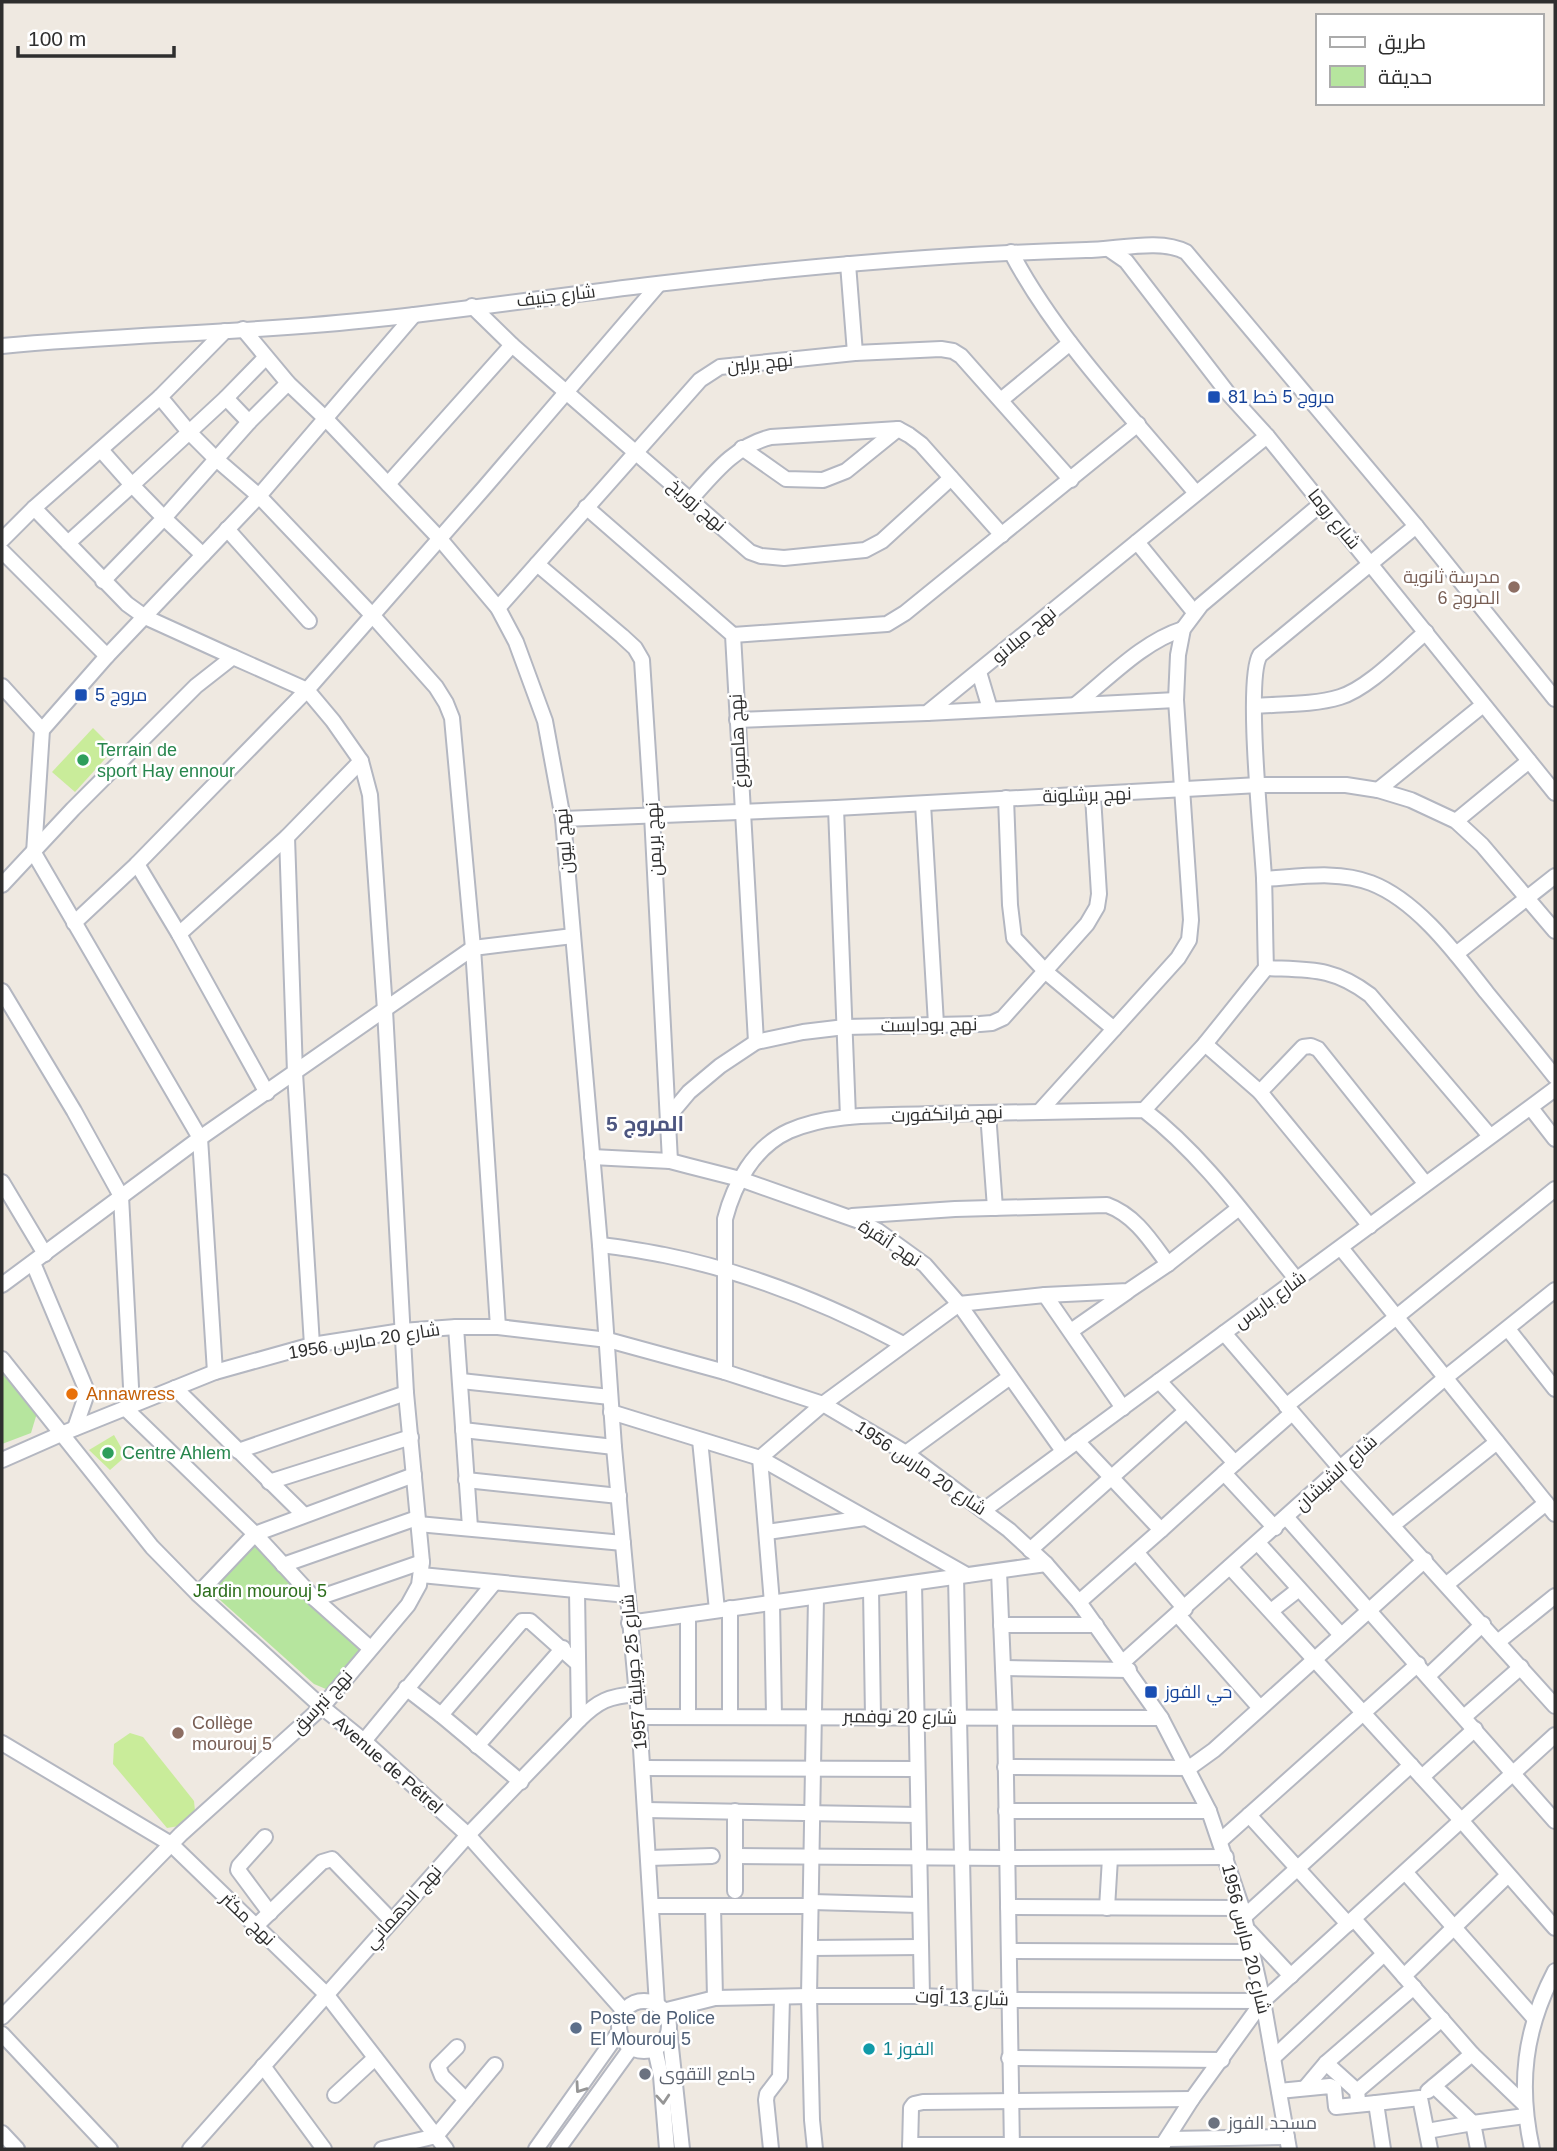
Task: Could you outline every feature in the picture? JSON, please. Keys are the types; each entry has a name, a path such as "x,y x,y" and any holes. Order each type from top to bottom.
{"street":[{"name":"شارع جنيف","path":"2,346 243,330 414,315 471,306 848,264 1011,252 1110,250 1165,244 1186,252 1416,526 1555,699"},
{"name":"شارع روما","path":"1110,250 1126,261 1227,392 1267,436 1555,793"},
{"path":"1011,252 1023,277 1070,343 1196,493"},
{"path":"848,264 855,353"},
{"path":"74,923 137,864 307,690 659,284"},
{"name":"نهج زوريخ","path":"471,306 512,345 750,552 761,556 784,558 865,550 882,541 951,478"},
{"path":"215,1372 200,1138 34,853 42,730 107,656 259,496 414,315"},
{"name":"نهج ليون","path":"243,330 288,383 440,539 498,608 516,642 545,721 563,819 608,1340"},
{"path":"2,540 34,508 160,397 226,331"},
{"path":"1001,400 1070,343"},
{"path":"388,485 512,345"},
{"name":"نهج برلين","path":"498,608 699,380 720,367 855,353 941,349 953,351 961,356 1071,480"},
{"path":"68,543 190,432 265,358"},
{"path":"103,581 164,518 215,458 288,383"},
{"path":"160,397 215,458 259,496 373,616 436,687 452,718 474,948 498,1327"},
{"path":"226,398 249,422"},
{"path":"586,507 733,635 887,624 905,613 1138,424"},
{"path":"691,499 717,470 752,442 771,437 898,429 921,444 1002,535"},
{"path":"742,448 786,479 823,480 845,471 898,429"},
{"name":"نهج ميلانو","path":"927,713 1267,436"},
{"path":"101,450 164,518 203,555"},
{"path":"1041,1111 1178,958 1189,940 1191,920 1176,701 1178,655 1183,629 1194,612 1321,504"},
{"path":"34,508 103,581 145,617 307,690 361,761 370,796 406,1393 421,1568"},
{"path":"1297,1280 1195,1156 1144,1110 1205,1044 1266,968 1264,878 1254,706 1255,668 1259,655 1416,526"},
{"path":"227,529 309,621"},
{"path":"1137,542 1194,612"},
{"path":"2,551 107,656"},
{"name":"نهج بريمن","path":"537,564 639,653 644,675 670,1161"},
{"path":"1075,705 1152,643 1183,629"},
{"path":"1254,706 1326,700 1348,694 1426,632"},
{"name":"نهج هامبورغ","path":"733,635 756,1042"},
{"path":"2,885 73,809 196,686 233,657"},
{"path":"979,673 990,709"},
{"path":"2,686 42,730"},
{"path":"737,720 1176,701"},
{"path":"1378,790 1483,705"},
{"path":"179,934 287,837 361,761"},
{"path":"1456,821 1529,761"},
{"name":"نهج برشلونة","path":"563,819 1093,796 1259,785 1346,785 1378,790 1411,800 1456,821 1482,845 1555,931"},
{"name":"نهج بودابست","path":"668,1117 690,1092 720,1066 756,1042 845,1027 980,1024 998,1021 1046,972 1087,924 1097,907 1099,894 1093,796"},
{"path":"1006,798 1010,905 1014,938 1046,972 1114,1029"},
{"path":"923,804 936,1024"},
{"path":"836,808 848,1117"},
{"path":"287,837 295,1073 312,1345"},
{"path":"137,864 179,934 267,1094"},
{"path":"1456,954 1555,876"},
{"path":"1264,878 1349,877 1372,883 1398,898 1415,911 1456,954 1555,1077"},
{"path":"2,1285 200,1138 474,948 573,936"},
{"path":"1266,968 1329,972 1350,980 1370,995 1490,1136"},
{"path":"2,991 121,1196 129,1407 255,1534 315,1599 370,1648"},
{"path":"1205,1044 1260,1092 1370,1226"},
{"path":"1260,1092 1303,1047 1318,1049 1426,1183"},
{"path":"667,1086 690,1092"},
{"name":"شارع باريس","path":"984,1510 1555,1089"},
{"path":"1531,1108 1555,1139"},
{"name":"نهج فرانكفورت","path":"725,1372 725,1219 731,1197 740,1179 766,1146 788,1131 848,1117 1144,1110"},
{"path":"988,1113 995,1208"},
{"name":"نهج أنقرة","path":"592,1157 670,1161 740,1179 847,1217 878,1231 925,1265 959,1304 1063,1451"},
{"path":"2,1182 45,1254"},
{"path":"1079,1602 1137,1553 1289,1410 1396,1316 1555,1189"},
{"path":"847,1217 995,1208 1107,1205 1119,1209 1132,1219 1168,1264"},
{"path":"1071,1331 1168,1264 1239,1208"},
{"path":"600,1245 724,1268 813,1299 903,1344"},
{"path":"1340,1248 1551,1509 1447,1584"},
{"path":"33,1263 86,1389 86,1396 68,1431"},
{"name":"شارع الشيشان","path":"1126,1666 1181,1611 1340,1468 1445,1378 1555,1290"},
{"path":"760,1458 823,1404 959,1304 1045,1295 1128,1292"},
{"path":"1045,1295 1123,1408"},
{"path":"456,1327 470,1527"},
{"name":"شارع 20 مارس 1956","path":"2,1460 215,1372 312,1345 402,1331 456,1327 498,1327 608,1340 725,1372 823,1404 906,1452 984,1510 1030,1550 1079,1602 1161,1718 1209,1811 1245,1918 1288,2143"},
{"path":"1508,1329 1555,1389"},
{"path":"1224,1333 1340,1468 1554,1701"},
{"name":"شارع 25 جويلية 1957","path":"608,1340 611,1412 639,1717 652,1906 663,2014 675,2064 681,2149"},
{"name":"Avenue de Pétrel","path":"2,1359 68,1431 152,1547 198,1594 468,1835 624,2011"},
{"path":"906,1452 1010,1377"},
{"path":"461,1381 610,1397"},
{"path":"1159,1381 1186,1411 1275,1528"},
{"path":"175,1388 303,1514"},
{"path":"238,1451 406,1393"},
{"path":"1030,1550 1186,1411"},
{"path":"611,1412 760,1458 962,1576"},
{"path":"463,1430 614,1447"},
{"path":"269,1482 411,1437"},
{"path":"700,1440 724,1609 730,1717"},
{"path":"1077,1441 1161,1530"},
{"path":"1393,1525 1497,1442"},
{"path":"760,1458 772,1603 774,1716"},
{"path":"198,1594 255,1534 414,1475"},
{"path":"466,1480 619,1496"},
{"path":"767,1532 864,1518"},
{"path":"1287,1518 1555,1821"},
{"path":"283,1565 418,1521 623,1543"},
{"path":"1258,1543 1342,1635"},
{"path":"1137,1553 1260,1708"},
{"path":"1005,1767 1189,1768 1214,1750 1425,1560"},
{"path":"629,1623 1045,1564"},
{"path":"1230,1567 1364,1712 1555,1928"},
{"path":"315,1599 421,1568 494,1583 627,1595"},
{"name":"نهج تبرسق","path":"2,2017 171,1844 322,1707 408,1605 419,1586 421,1568"},
{"path":"999,1570 1005,1717 1012,2147"},
{"path":"962,1576 958,1718 965,1998"},
{"path":"364,1741 494,1583"},
{"path":"914,1583 922,1996"},
{"path":"871,1589 873,1717"},
{"path":"1271,1611 1299,1589"},
{"path":"577,1591 576,1662 579,1720"},
{"path":"1499,1641 1555,1596"},
{"path":"815,2149 809,1996 816,1597"},
{"path":"688,1615 688,1715"},
{"path":"441,1715 522,1621 530,1621 576,1662"},
{"path":"1428,1676 1483,1624"},
{"path":"1001,1625 1096,1625"},
{"path":"478,1746 563,1648"},
{"path":"1220,1841 1418,1664"},
{"path":"1003,1668 1126,1666"},
{"path":"1464,1717 1521,1667"},
{"path":"406,1688 521,1782"},
{"name":"نهج الدهماني","path":"190,2149 468,1835 579,1720 594,1705 605,1699 637,1694"},
{"name":"شارع 20 نوفمبر","path":"639,1717 1161,1718"},
{"path":"1422,1777 1475,1730"},
{"path":"1164,2144 1192,2099 1263,2001 1555,1735"},
{"name":"نهج مكثر","path":"2,1743 171,1844 326,1994 446,2149"},
{"path":"1245,1918 1296,1868 1411,1765"},
{"path":"643,1768 916,1769"},
{"path":"646,1810 917,1815"},
{"path":"735,1811 735,1891"},
{"path":"1006,1811 1209,1811"},
{"path":"1249,1815 1296,1868 1384,1954 1524,2110"},
{"path":"265,1838 238,1870 270,1913"},
{"path":"649,1858 712,1856"},
{"path":"735,1856 1226,1857"},
{"path":"1107,1908 1110,1858"},
{"path":"256,1926 322,1862 332,1859 391,1920"},
{"path":"1406,1873 1534,2018"},
{"path":"1404,1976 1508,1875"},
{"path":"652,1906 919,1905"},
{"path":"713,1906 715,1998"},
{"path":"1008,1907 1107,1908 1245,1918 1291,1976"},
{"path":"811,1948 920,1947"},
{"path":"1009,1951 1252,1952"},
{"path":"1273,2058 1384,1954"},
{"path":"1532,2149 1524,2110 1527,2048 1534,2018 1555,1971"},
{"path":"1305,2088 1326,2063 1414,1987"},
{"name":"شارع 13 أوت","path":"663,2014 715,1998 922,1996 1008,2000 1263,2001"},
{"path":"771,2149 766,2100 767,2094 780,2077 782,1997"},
{"path":"536,2149 619,2032 620,2017 624,2011 640,2002 649,2002 663,2014 667,2034 663,2042 648,2051 631,2048 619,2032"},
{"path":"1279,2091 1332,2086 1336,2107 1358,2098 1442,2019"},
{"path":"2,2034 110,2149"},
{"path":"457,2047 438,2066 442,2076 466,2100"},
{"path":"558,2149 631,2048"},
{"path":"655,2049 661,2076 667,2149"},
{"path":"1326,2063 1358,2098 1376,2103 1420,2098 1472,2054"},
{"path":"1009,2057 1222,2060"},
{"path":"335,2095 375,2058"},
{"path":"382,2149 436,2136 495,2065"},
{"path":"263,2066 324,2149"},
{"path":"1434,2086 1473,2123 1478,2149"},
{"path":"1420,2098 1430,2149"},
{"path":"1192,2099 914,2104 909,2114 910,2147 1288,2143"},
{"path":"1376,2103 1383,2149"},
{"path":"1427,2131 1524,2110"},
{"path":"2,2133 17,2149"}],"green space":[{"name":"Terrain de sport Hay ennour","path":"93,728 114,749 75,792 52,772"},
{"path":"2,1364 37,1413 31,1433 2,1444"},
{"name":"Centre Ahlem","path":"114,1435 126,1456 110,1470 89,1450"},
{"name":"Jardin mourouj 5","path":"258,1541 367,1651 333,1692 314,1684 210,1591"},
{"path":"130,1733 143,1737 194,1801 195,1811 179,1826 167,1828 113,1764 114,1744"}],"place":[{"name":"مروج 5 خط 81","path":"1214,397"},
{"name":"مدرسة ثانوية المروج 6","path":"1514,587"},
{"name":"مروج 5","path":"81,695"},
{"name":"Terrain de sport Hay ennour","path":"83,760"},
{"name":"Annawress","path":"72,1394"},
{"name":"Centre Ahlem","path":"108,1453"},
{"name":"حي الفوز","path":"1151,1692"},
{"name":"Collège mourouj 5","path":"178,1733"},
{"name":"Poste de Police El Mourouj 5","path":"576,2028"},
{"name":"الفوز 1","path":"869,2049"},
{"name":"جامع التقوى","path":"645,2074"},
{"name":"مسجد الفوز","path":"1214,2123"}],"district":[{"name":"المروج 5","path":"645,1123"}]}
